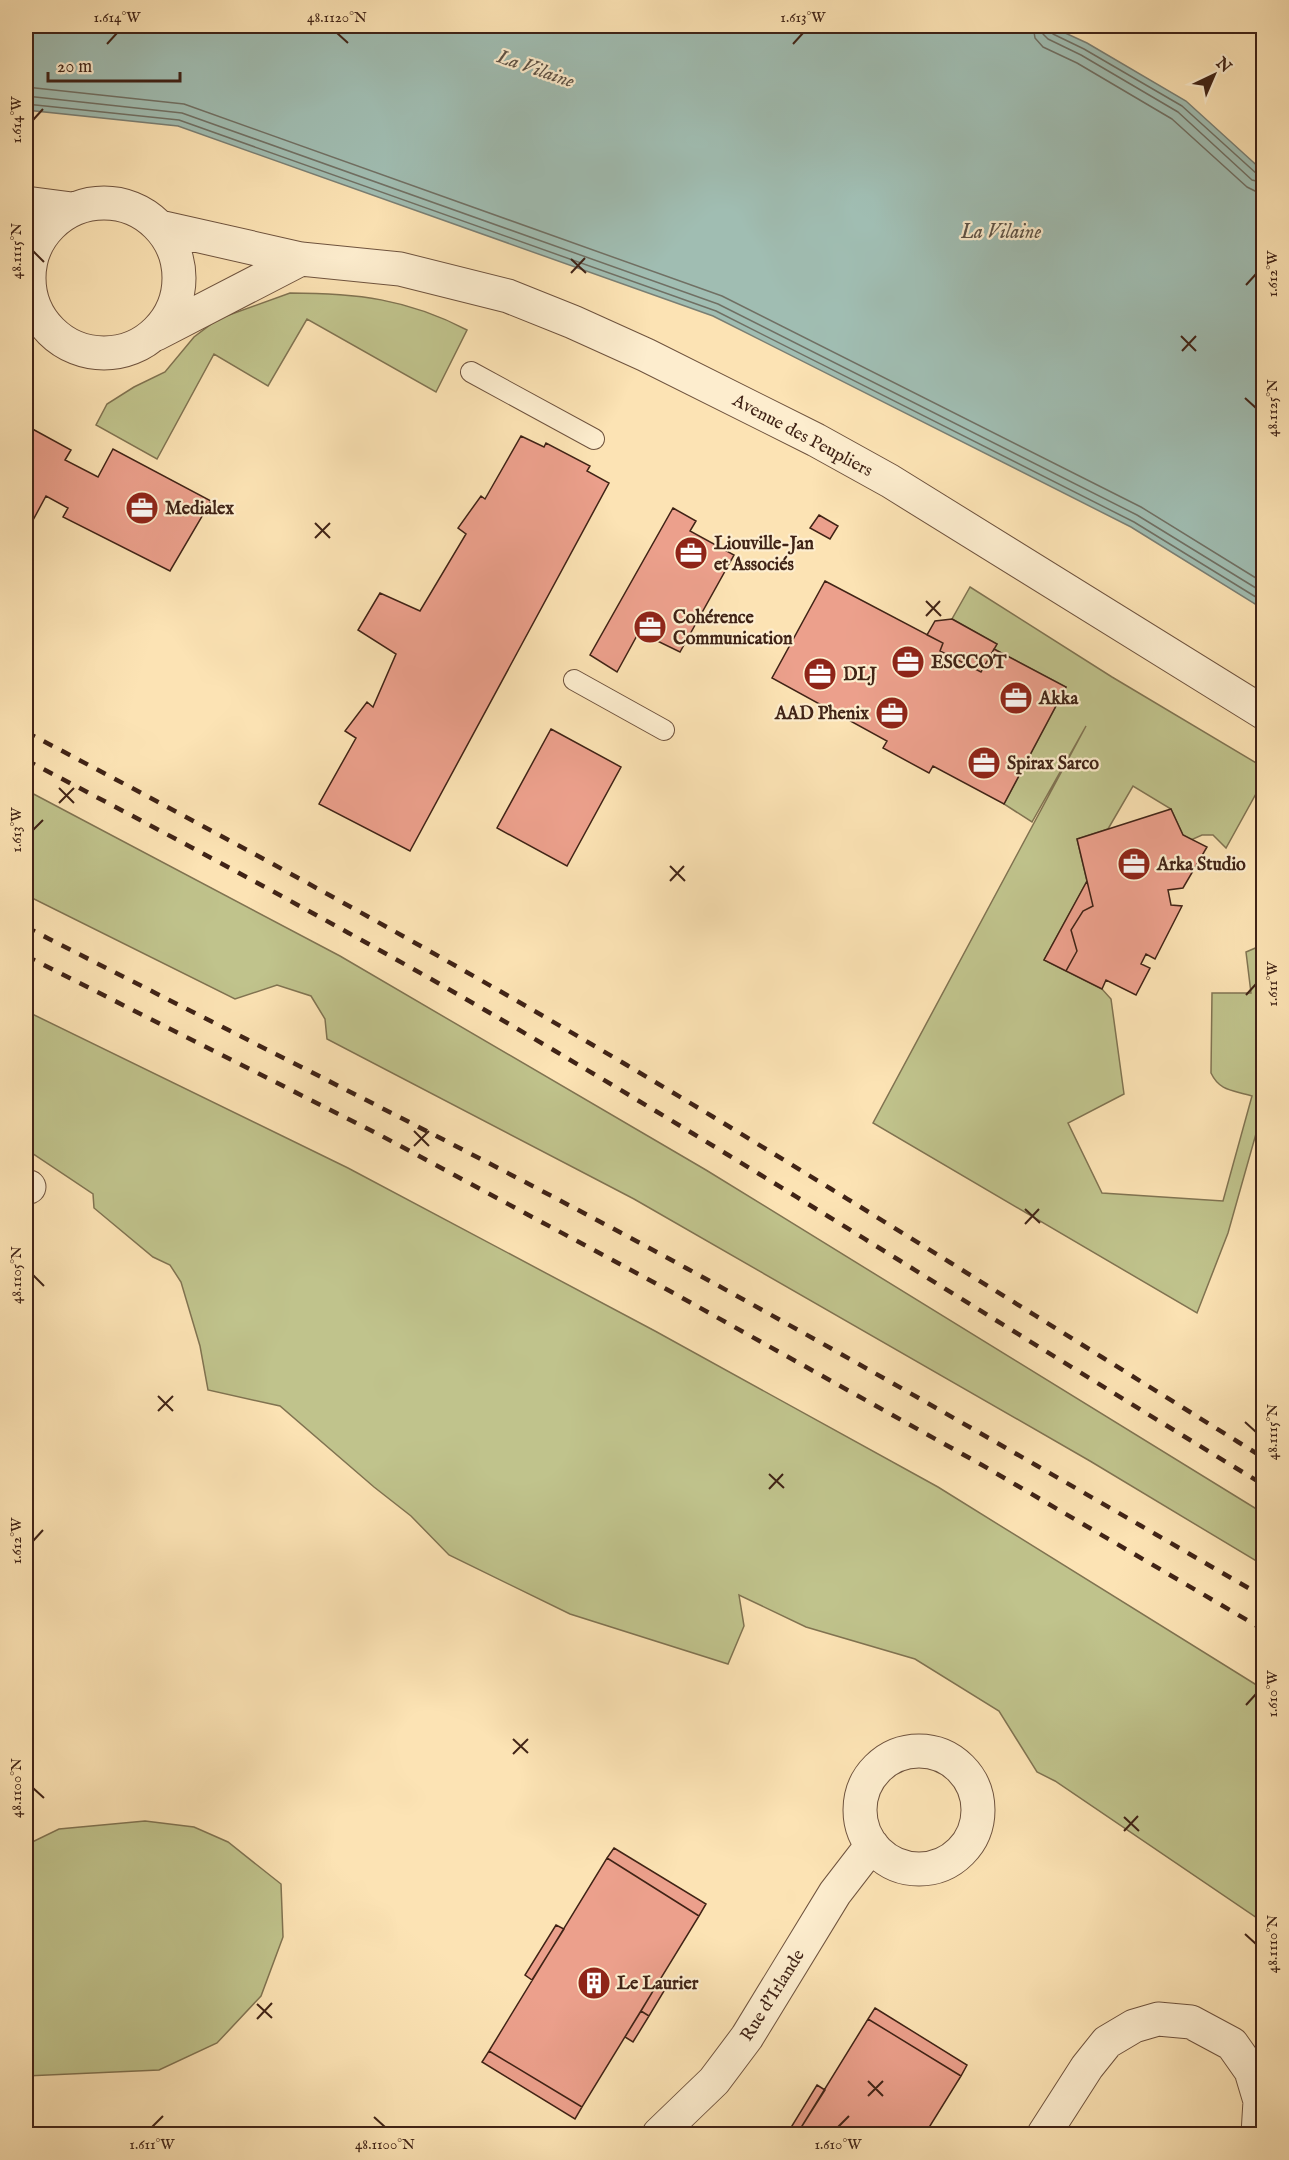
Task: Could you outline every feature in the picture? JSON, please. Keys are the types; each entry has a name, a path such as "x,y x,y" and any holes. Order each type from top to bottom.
{"street":[{"name":"Avenue des Peupliers","path":"153,335 169,317 177,294 179,271 173,247 160,227 141,213 119,204 96,203 72,209 52,223 38,243 30,265 31,306 51,331 69,344 90,352 113,353 134,347 301,259"},
{"path":"26,204 72,209"},
{"name":"Avenue des Peupliers","path":"160,227 301,259 400,269 508,296 646,355 816,440 890,481 1263,713"},
{"name":"Rue d'Irlande","path":"659,2134 714,2081 747,2037 835,1893 872,1845"},
{"path":"1044,2134 1087,2067 1107,2042 1134,2026 1158,2019 1191,2022 1232,2044 1251,2071 1260,2101 1258,2134"}],"lane":[{"path":"471,372 594,439"},
{"path":"574,680 664,730"}],"green space":[{"path":"290,293 337,294 381,300 424,311 467,330 436,392 307,319 268,386 214,354 157,459 96,425 107,404 134,387 165,372 194,337 218,319"},
{"path":"970,587 1112,677 1263,767 1263,781 1226,848 1213,835 1202,835 1191,840 1183,835 1171,809 1133,786 1108,829 1077,839 1087,881 1044,960 1102,989 1111,999 1124,1094 1068,1123 1102,1193 1223,1201 1252,1096 1223,1087 1211,1073 1212,993 1251,993 1246,952 1260,946 1256,932 1263,928 1263,1109 1228,1233 1197,1313 873,1123 1086,726 1032,822 1004,804 1066,687 994,649 997,644 952,619"},
{"path":"26,790 340,956 706,1170 1263,1513 1263,1565 1090,1461 634,1199 327,1039 325,1019 311,996 277,985 235,999 26,895"},
{"path":"26,1011 348,1168 655,1331 938,1487 1263,1689 1263,1922 1055,1781 1037,1772 999,1711 915,1659 806,1627 739,1595 744,1626 728,1664 570,1614 449,1555 411,1516 280,1406 208,1390 200,1346 181,1282 170,1265 153,1257 94,1208 93,1194 26,1149"},
{"path":"145,1821 194,1827 228,1842 281,1884 283,1937 261,1996 217,2043 159,2070 26,2076 26,1845 59,1829"}],"water":[{"name":"La Vilaine","path":"26,26 1050,26 1087,43 1186,101 1263,171 1263,609 1131,527 713,316 178,126 26,110"}],"building":[{"path":"27,426 71,450 65,460 98,477 113,449 211,501 170,571 63,517 68,508 46,496 32,522 26,518"},
{"path":"521,436 544,447 546,443 590,466 587,471 609,483 410,851 319,804 356,738 345,731 367,702 373,707 396,654 358,630 380,593 420,611 466,534 458,528 481,496 485,499"},
{"path":"673,508 696,521 690,531 734,555 680,652 639,632 617,672 590,655"},
{"path":"819,515 838,526 830,539 810,528"},
{"path":"825,581 943,643 940,651 981,672 994,649 1066,687 1004,804 933,766 929,773 883,748 887,741 772,678"},
{"path":"952,619 997,644 981,672 940,651 943,643 927,635 935,621"},
{"path":"551,729 621,767 567,866 497,828"},
{"path":"1171,809 1183,835 1207,847 1183,888 1168,890 1171,905 1182,906 1155,959 1146,954 1141,964 1150,968 1136,995 1106,980 1102,989 1066,971 1077,951 1071,930 1083,911 1093,906 1077,839"},
{"path":"1087,881 1093,906 1083,911 1071,930 1077,951 1066,971 1044,960"},
{"path":"614,1848 706,1904 699,1916 607,1858"},
{"name":"Le Laurier","path":"607,1858 699,1916 582,2107 489,2051"},
{"path":"556,1925 564,1929 532,1980 525,1975"},
{"path":"656,1986 664,1991 649,2016 641,2011"},
{"path":"875,2008 967,2065 961,2076 868,2019"},
{"path":"641,2011 649,2016 633,2042 625,2037"},
{"path":"868,2019 961,2076 925,2134 797,2134"},
{"path":"489,2051 582,2107 575,2119 482,2062"},
{"path":"817,2085 825,2090 797,2134 787,2134"}],"railway":[{"path":"26,732 328,894 625,1064 866,1210 1264,1458"},
{"path":"26,760 336,926 543,1044 750,1168 1264,1485"},
{"path":"26,927 439,1138 686,1268 904,1389 1264,1597"},
{"path":"26,956 378,1134 668,1290 982,1465 1264,1630"}],"place":[{"name":"Medialex","path":"142,508"},
{"name":"Liouville-Jan et Associés","path":"691,553"},
{"name":"Cohérence Communication","path":"650,627"},
{"name":"ESCCOT","path":"908,662"},
{"name":"DLJ","path":"820,674"},
{"name":"Akka","path":"1016,698"},
{"name":"AAD Phenix","path":"892,713"},
{"name":"Spirax Sarco","path":"984,763"},
{"name":"Arka Studio","path":"1134,864"},
{"name":"Le Laurier","path":"594,1983"}]}
